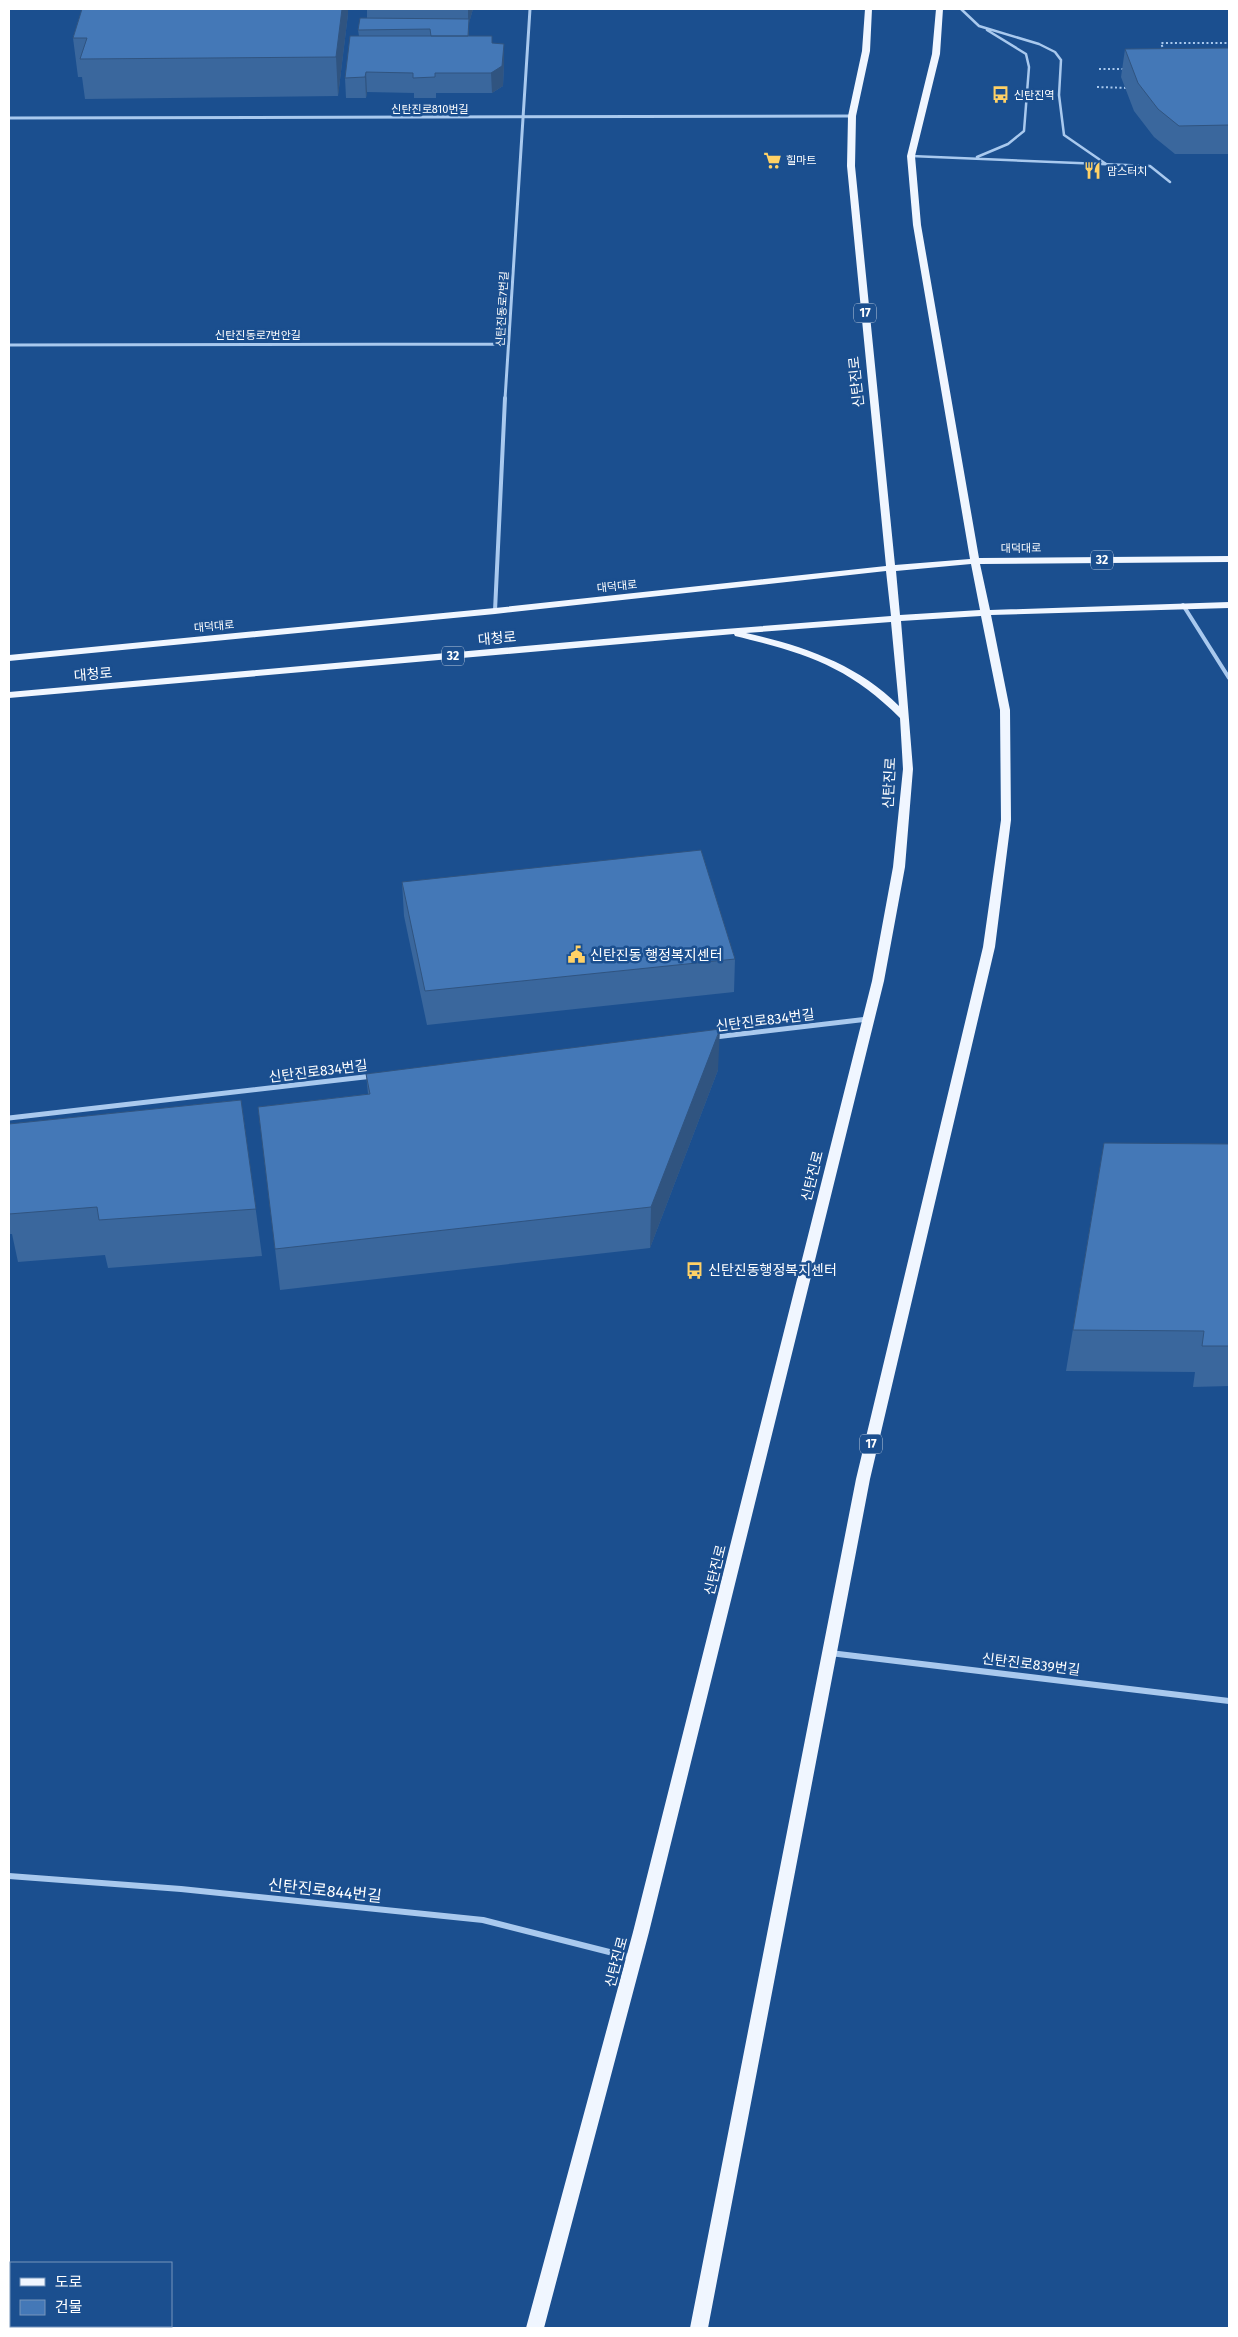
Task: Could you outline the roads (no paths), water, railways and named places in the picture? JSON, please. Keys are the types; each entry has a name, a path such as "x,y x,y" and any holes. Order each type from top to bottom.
{"main road":[{"name":"신탄진로","path":"535,2328 634,1958 878,981 898,867 908,769 905,718 898,618 891,568 850,166 852,116 866,51 868,9"},
{"name":"17","path":"699,2328 863,1479 989,947 1006,820 1005,710 975,561 917,225 911,156 924,94 936,54 940,9"},
{"name":"대덕대로","path":"9,658 495,611 891,568 975,561 1229,559"},
{"name":"32","path":"898,618 986,612 1229,605"},
{"name":"대청로","path":"9,695 724,631 898,618"},
{"path":"724,631 795,649 850,672 872,687 905,718"}],"street":[{"name":"신탄진동로7번길","path":"495,611 508,344 530,9"},
{"name":"신탄진로810번길","path":"9,118 852,116"},
{"name":"신탄진동로7번안길","path":"9,345 508,344"},
{"path":"1183,605 1229,678"},
{"name":"신탄진로834번길","path":"710,1037 868,1019"},
{"name":"신탄진로834번길","path":"9,1118 384,1075"},
{"name":"신탄진로839번길","path":"830,1653 1229,1701"},
{"name":"신탄진로844번길","path":"9,1876 181,1889 483,1920 634,1958"}],"lane":[{"path":"961,9 979,26 1026,54 1029,67 1024,131 1008,144 975,158"},
{"path":"979,26 1039,44 1055,52 1062,60 1059,96 1064,135 1106,164"},
{"path":"911,156 1150,166 1170,182"}],"place":[{"name":"신탄진역","path":"1000,95"},
{"name":"힐마트","path":"772,160"},
{"name":"맘스터치","path":"1093,171"},
{"name":"신탄진동 행정복지센터","path":"576,955"},
{"name":"신탄진동행정복지센터","path":"694,1270"}]}
